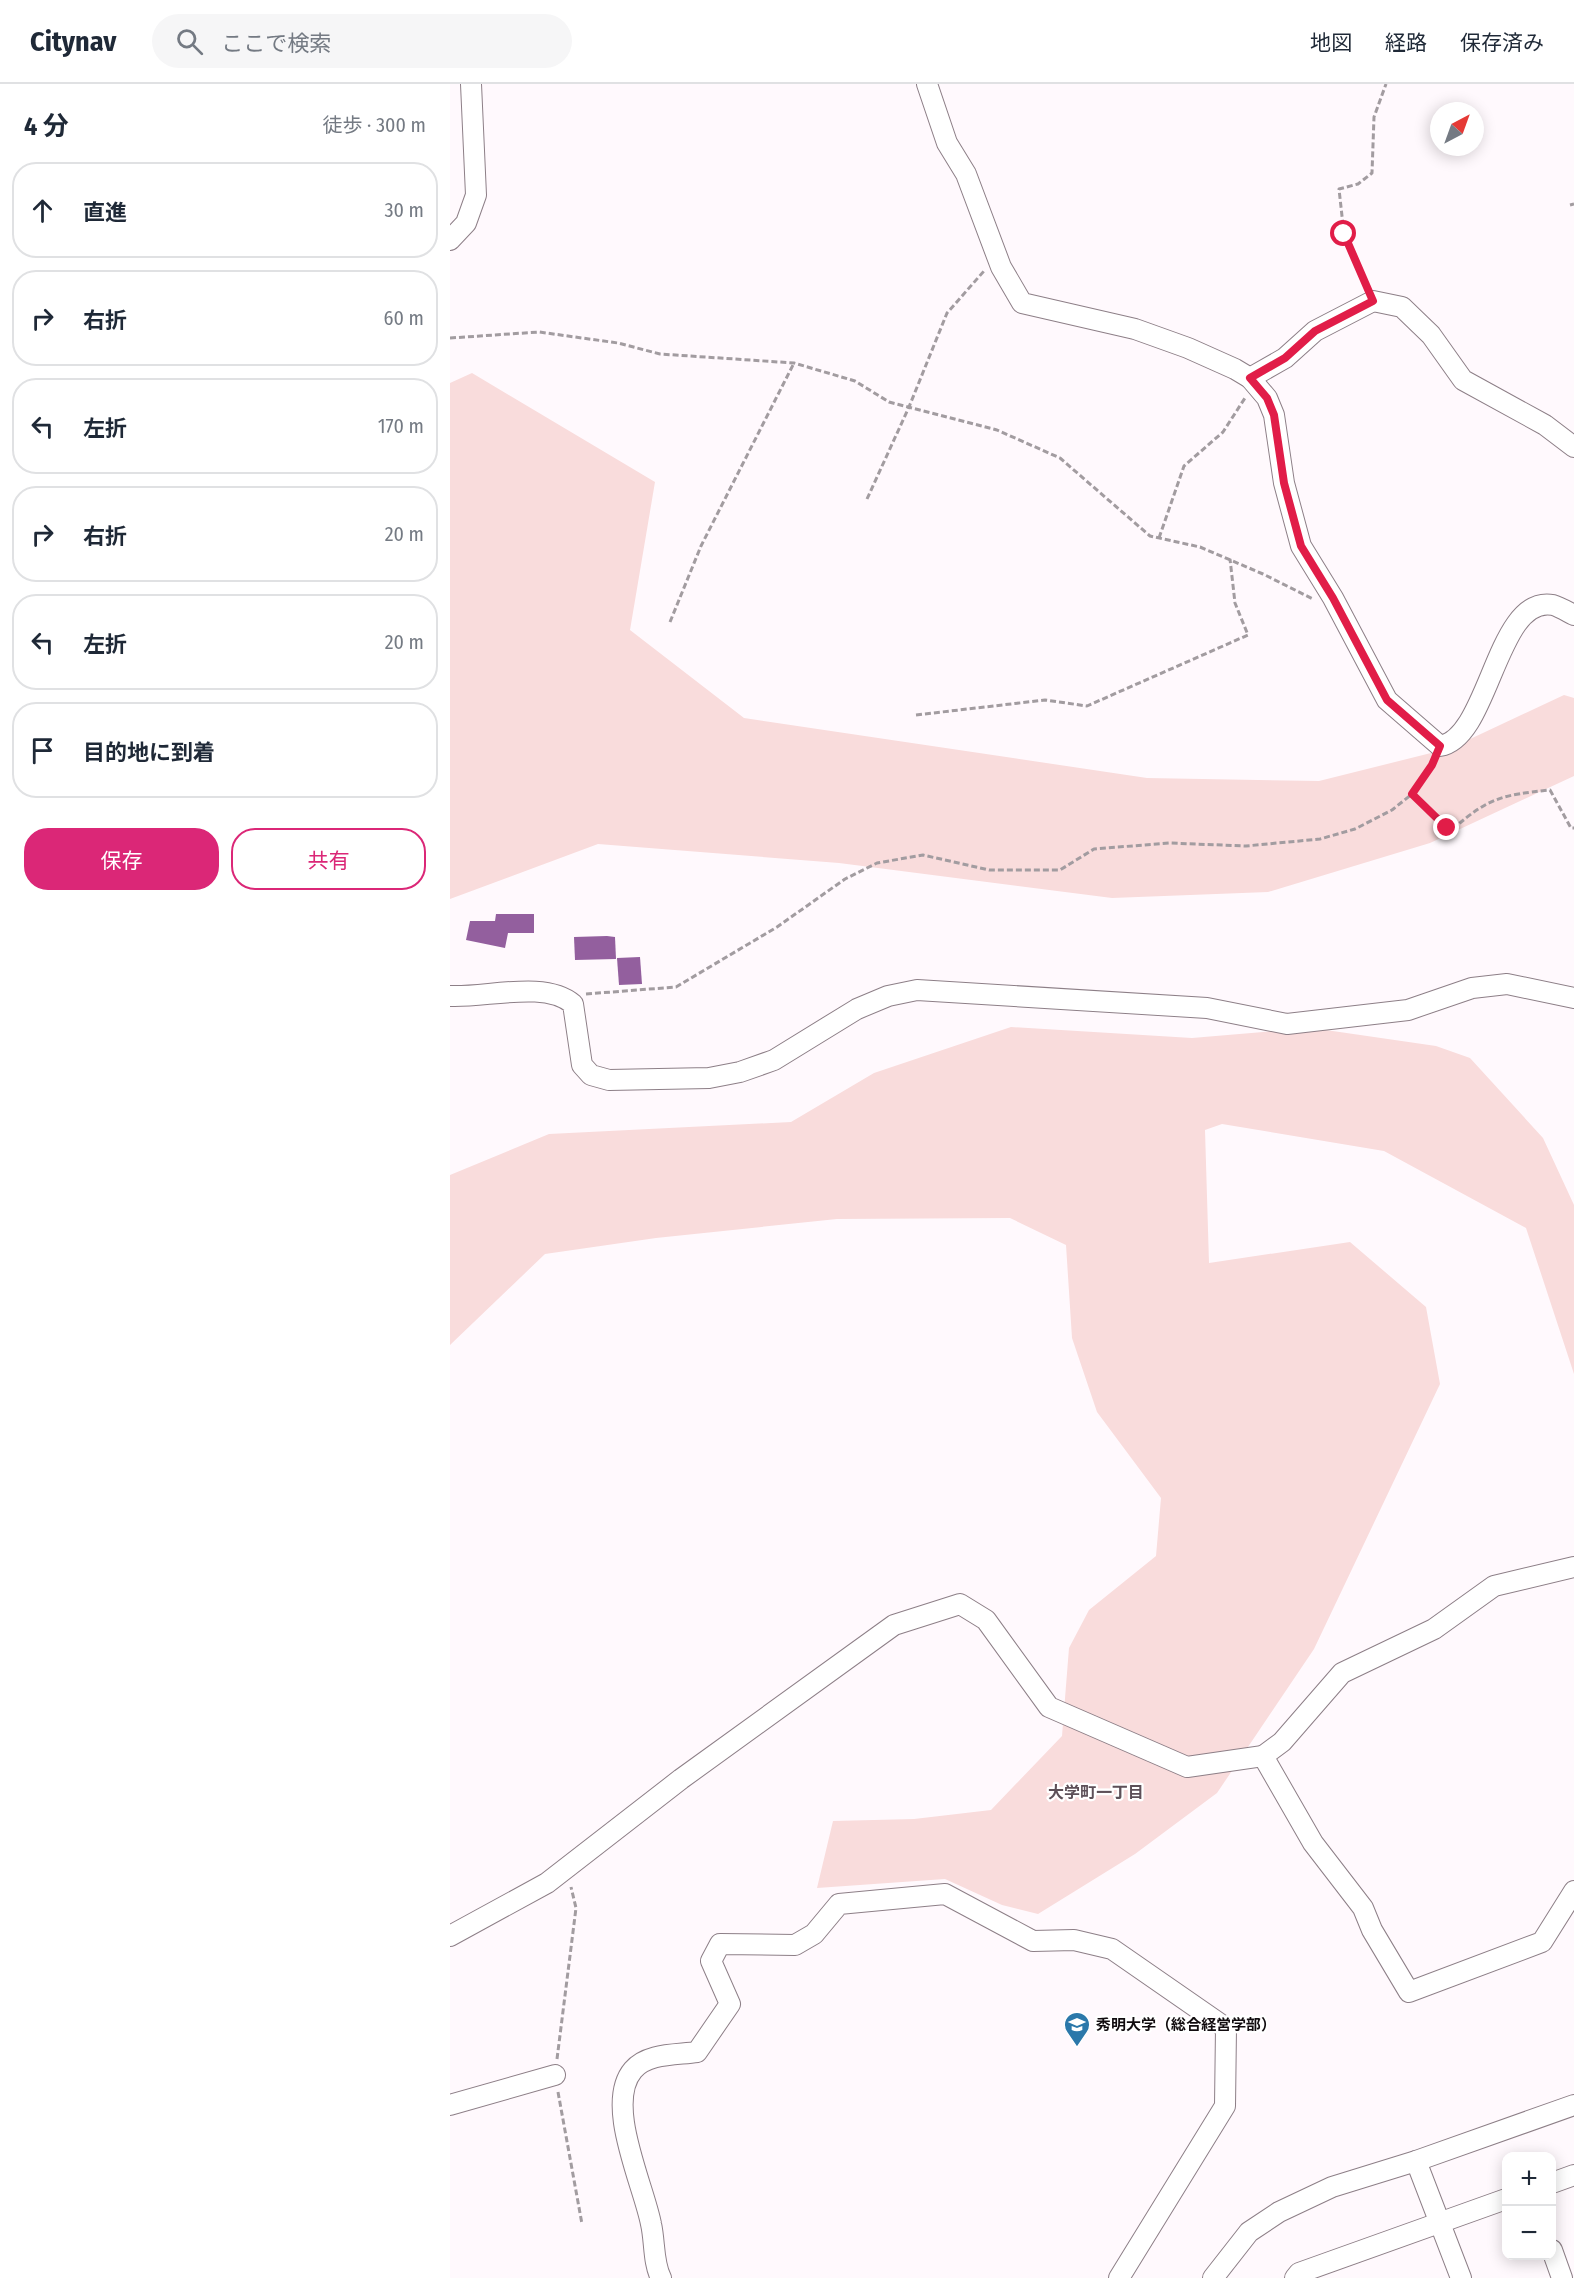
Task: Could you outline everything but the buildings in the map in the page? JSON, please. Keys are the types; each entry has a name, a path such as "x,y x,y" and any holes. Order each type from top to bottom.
{"street":[{"path":"450,240 466,223 476,195 471,84"},
{"path":"927,84 947,143 966,174 997,256 1015,296 1022,303 1135,329 1188,348 1235,369 1252,381 1267,398 1274,415 1284,483 1301,546 1333,598 1387,700 1440,746 1450,745 1468,725 1508,636 1519,621 1536,607 1552,605 1574,615"},
{"path":"1252,381 1285,358 1315,331 1373,301 1402,307 1431,335 1463,380 1545,425 1574,447"},
{"path":"450,996 495,993 563,995 573,1004 582,1065 591,1074 609,1080 709,1078 740,1072 774,1060 857,1009 888,996 917,990 1207,1008 1287,1024 1408,1010 1472,988 1507,984 1574,998"},
{"path":"450,1936 548,1883 681,1779 894,1625 960,1604 986,1620 1049,1707 1187,1767 1263,1756 1282,1742 1342,1673 1434,1629 1494,1586 1574,1567"},
{"path":"1263,1756 1313,1844 1363,1908 1372,1930 1409,1992 1542,1942 1574,1891"},
{"path":"661,2278 651,2222 623,2119 623,2088 632,2071 645,2060 697,2052 730,2004 711,1961 720,1944 795,1945 814,1934 839,1904 945,1894 1033,1941 1074,1940 1113,1949 1226,2028 1225,2106 1119,2278"},
{"path":"450,2105 555,2075"},
{"path":"1214,2278 1249,2232 1279,2212 1332,2187 1416,2161 1574,2105"},
{"path":"1416,2161 1461,2278"},
{"path":"1556,2181 1574,2175"},
{"path":"1295,2278 1299,2273 1502,2200"},
{"path":"1555,2260 1562,2278"}],"path":[{"path":"1373,301 1344,234 1339,189 1358,184 1372,173 1374,117 1386,84"},
{"path":"867,499 909,407 947,313 997,256"},
{"path":"450,338 539,332 618,343 660,354 794,363 855,381 889,402 997,430 1060,458 1150,536 1200,547 1263,574 1310,599 1333,598"},
{"path":"670,622 702,546 794,363"},
{"path":"1159,538 1184,466 1223,432 1252,381"},
{"path":"916,715 1045,700 1087,706 1248,635 1234,603 1230,560"},
{"path":"563,995 676,987 777,927 845,879 877,863 923,855 989,870 1060,870 1094,849 1169,843 1246,846 1320,839 1355,829 1392,810 1412,794 1432,765 1440,746"},
{"path":"1412,794 1447,828 1453,829 1476,808 1492,800 1551,790 1571,828 1574,828"},
{"path":"567,1868 576,1908 555,2075 582,2224"}],"shaded area":[{"path":"472,373 655,482 630,630 744,718 1147,778 1319,781 1451,748 1564,695 1574,698 1574,776 1430,843 1268,892 1112,898 839,863 598,844 450,899 450,383"},
{"path":"1011,1027 1192,1038 1312,1028 1436,1046 1470,1058 1543,1138 1574,1205 1574,1374 1526,1228 1384,1151 1222,1124 1205,1130 1209,1263 1350,1242 1426,1307 1440,1384 1314,1649 1217,1793 1135,1854 1038,1914 1002,1905 945,1879 817,1888 833,1821 914,1819 991,1810 1062,1736 1069,1648 1089,1610 1156,1556 1161,1498 1097,1412 1072,1338 1066,1245 1010,1218 837,1219 656,1238 545,1254 450,1345 450,1175 549,1134 791,1122 874,1073"}],"place":[{"name":"秀明大学（総合経営学部）","path":"1077,2048"}],"district":[{"name":"大学町一丁目","path":"1096,1792"}],"route":[{"path":"1344,234 1373,301 1315,331 1285,358 1250,378 1267,398 1274,415 1284,483 1301,546 1333,598 1387,700 1440,746 1432,765 1412,794 1447,828"}]}
